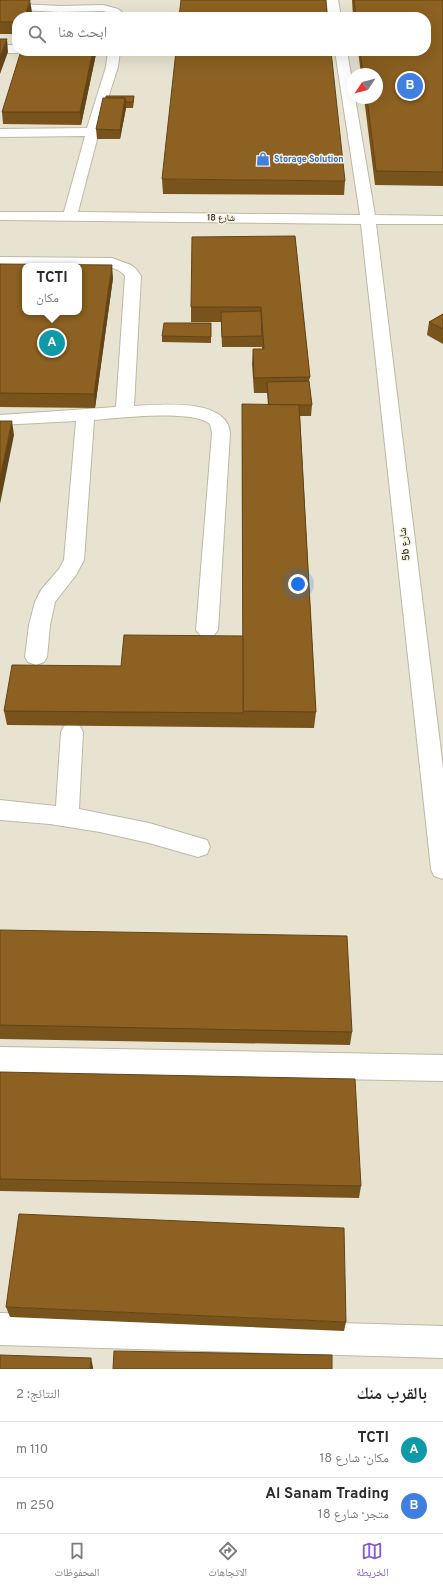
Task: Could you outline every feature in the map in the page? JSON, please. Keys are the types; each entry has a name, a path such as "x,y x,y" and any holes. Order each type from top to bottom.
{"street":[{"path":"332,0 334,12"},
{"path":"0,6 35,12"},
{"path":"53,12 103,8 114,10 116,12"},
{"path":"0,49 12,49"},
{"path":"70,216 92,132 110,72 113,56"},
{"name":"5b شارع","path":"342,56 368,219 443,869"},
{"path":"0,133 92,132"},
{"name":"شارع 18","path":"0,216 443,220"},
{"path":"0,262 107,263 120,265 131,272 133,276 124,412"},
{"path":"0,420 164,411 203,413 211,416 217,421 221,427 207,630"},
{"path":"36,657 44,604 52,590 66,576 74,560 85,416"},
{"path":"67,816 72,732"},
{"path":"0,810 67,816 111,823 198,847"},
{"path":"0,1060 443,1068"},
{"path":"0,1329 443,1342"}],"building":[{"path":"0,0 30,0 26,12 12,12 12,22 0,22"},
{"path":"181,0 326,0 327,12 180,12"},
{"path":"354,0 443,0 443,172 376,171 368,104 383,104 383,68 362,68 361,56 431,56 431,12 355,12"},
{"path":"0,39 7,39 0,57"},
{"path":"19,56 92,56 80,112 2,112"},
{"path":"175,56 332,56 345,181 162,179"},
{"path":"106,96 134,96 133,102 126,102 125,98 106,98"},
{"path":"103,98 125,98 120,130 96,129"},
{"path":"295,236 310,377 254,378 253,349 264,349 261,307 191,307 192,237"},
{"path":"0,264 22,264 22,315 82,315 82,265 112,265 94,394 0,393"},
{"path":"261,311 262,336 222,337 221,312"},
{"path":"443,314 443,329 429,322"},
{"path":"164,323 211,323 211,337 162,336"},
{"path":"309,381 312,405 269,405 267,382"},
{"path":"242,404 299,405 316,712 243,711"},
{"path":"0,421 12,421 0,478"},
{"path":"124,635 243,636 243,713 4,711 12,665 121,666"},
{"path":"0,930 347,936 352,1032 0,1025"},
{"path":"0,1072 355,1079 361,1186 0,1179"},
{"path":"19,1214 344,1228 346,1322 6,1307"},
{"path":"114,1351 332,1355 332,1369 113,1369"},
{"path":"0,1355 91,1358 90,1369 0,1369"}],"place":[{"name":"Al Sanam Trading","path":"410,86"},
{"name":"Storage Solution","path":"263,159"},
{"name":"TCTI","path":"52,343"}]}
